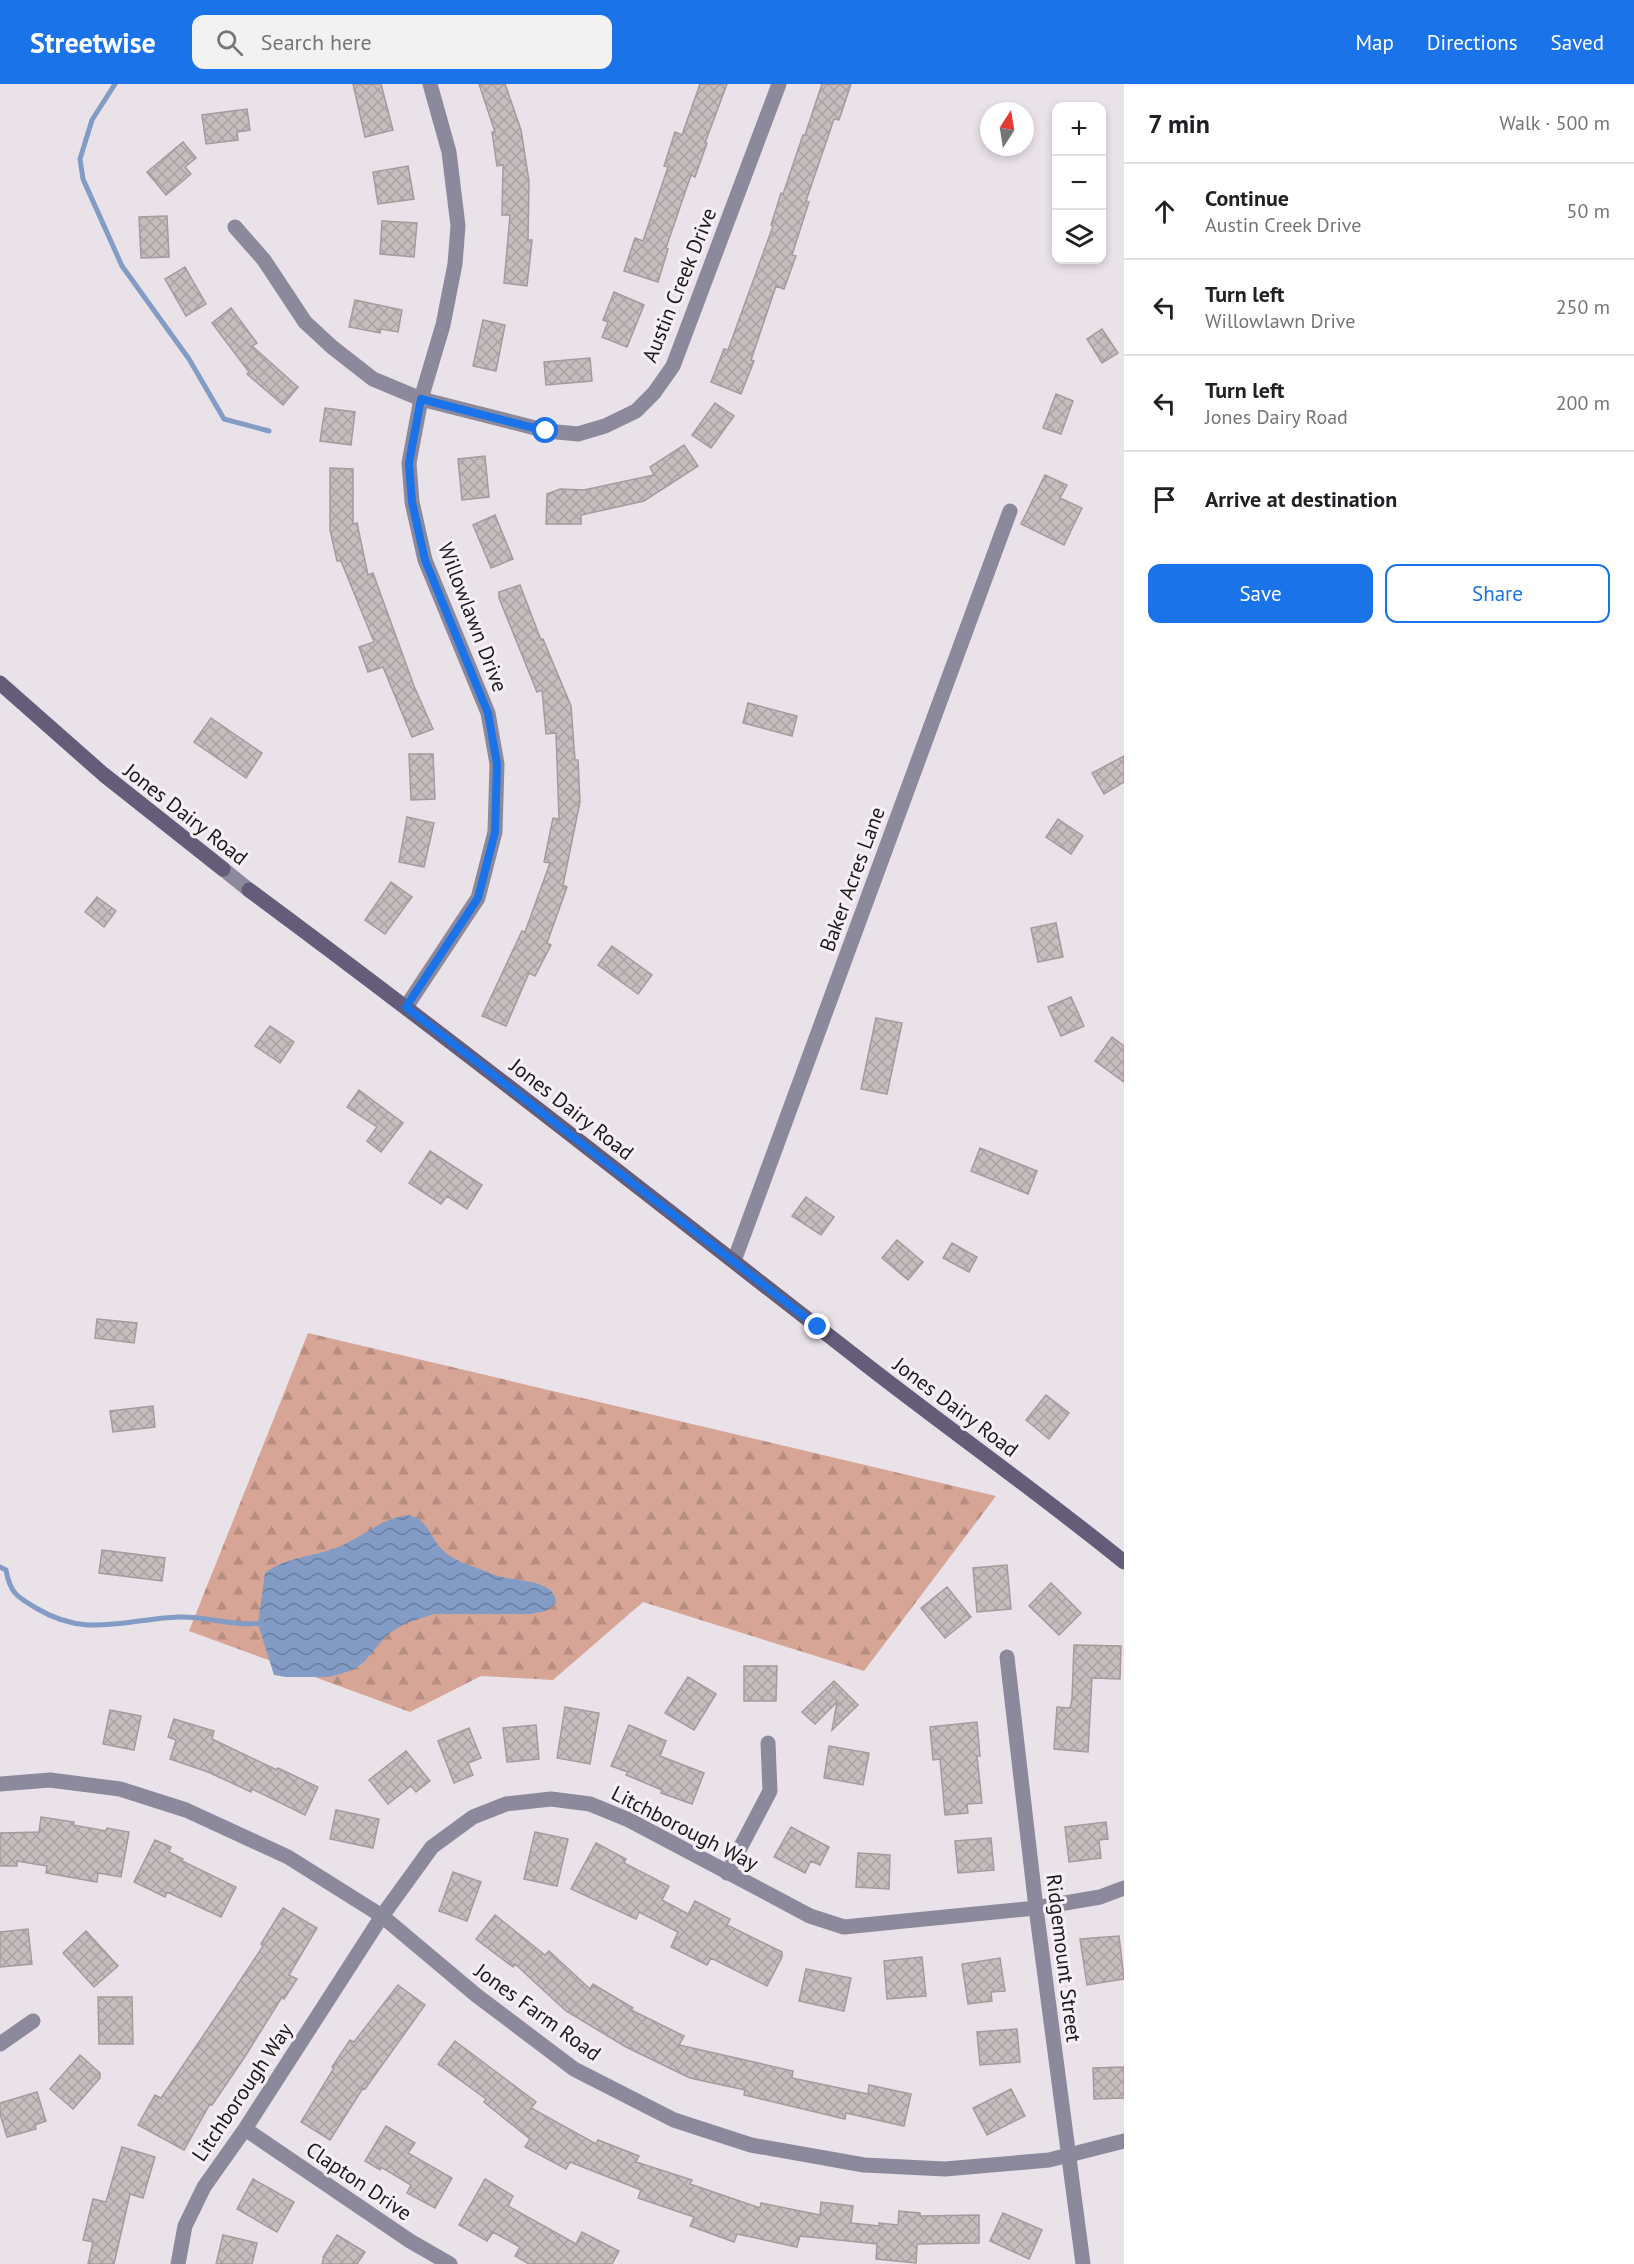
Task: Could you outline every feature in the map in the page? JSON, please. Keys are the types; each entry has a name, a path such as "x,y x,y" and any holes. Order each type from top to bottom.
{"street":[{"name":"Willowlawn Drive","path":"406,1007 478,898 495,832 497,764 488,713 425,560 412,502 409,463 421,399 443,325 455,264 458,226 449,152 430,84"},
{"name":"Austin Creek Drive","path":"234,227 264,260 305,322 332,347 373,379 421,399 546,431 578,434 605,426 636,411 654,393 673,366 779,84"},
{"name":"Baker Acres Lane","path":"734,1261 1010,511"},
{"name":"Jones Dairy Road","path":"0,683 103,774 249,890 406,1007 1124,1562"},
{"name":"Ridgemount Street","path":"1007,1657 1036,1908 1083,2264"},
{"path":"727,1874 770,1791 768,1743"},
{"name":"Jones Farm Road","path":"0,1784 50,1780 120,1789 186,1810 288,1857 382,1916 476,1995 574,2069 674,2120 751,2145 864,2165 945,2169 1049,2160 1124,2141"},
{"name":"Litchborough Way","path":"178,2264 185,2226 204,2187 245,2129 382,1916 432,1847 473,1817 506,1804 550,1799 590,1804 629,1820 810,1916 844,1927 1036,1908 1100,1897 1124,1888"},
{"path":"0,2044 33,2021"},
{"name":"Clapton Drive","path":"245,2129 410,2241 450,2264"}],"green space":[{"path":"308,1333 996,1496 864,1671 643,1602 553,1680 481,1676 410,1712 189,1631"}],"water":[{"path":"408,1515 421,1521 441,1548 454,1558 502,1577 543,1586 554,1595 556,1603 546,1611 530,1614 434,1614 396,1629 386,1636 365,1661 353,1670 329,1677 274,1675 258,1624 265,1573 290,1560 336,1548 388,1520"}],"building":[{"path":"353,84 381,84 393,130 365,137"},
{"path":"479,84 505,84 521,130 529,181 528,240 532,240 527,286 504,283 510,215 502,215 503,165 497,166 492,132 495,132"},
{"path":"700,84 727,84 695,177 691,175 666,248 668,249 658,282 624,271 635,238 643,241 668,167 664,166 675,132 682,135"},
{"path":"822,84 851,84 839,120 834,119 806,201 809,202 792,255 796,256 784,289 776,286 751,360 754,361 741,394 711,382 724,349 728,350 773,226 771,225 781,193 783,194"},
{"path":"247,109 250,130 237,132 238,140 206,144 202,115"},
{"path":"183,142 196,158 185,167 191,174 166,195 147,172"},
{"path":"408,166 414,199 378,204 373,172"},
{"path":"167,216 169,257 141,258 139,217"},
{"path":"382,221 417,223 414,257 380,254"},
{"path":"185,267 206,304 186,316 165,279"},
{"path":"614,292 644,305 627,347 602,337 608,322 603,320"},
{"path":"355,300 402,310 398,332 381,329 380,333 349,327"},
{"path":"231,308 257,343 252,346 298,387 283,405 247,374 249,372 212,323"},
{"path":"483,320 505,325 496,371 473,366"},
{"path":"1102,329 1118,353 1102,363 1087,339"},
{"path":"590,358 592,381 546,385 544,362"},
{"path":"1056,394 1073,401 1061,434 1043,428"},
{"path":"715,403 734,416 711,448 692,435"},
{"path":"325,408 355,412 351,445 320,441"},
{"path":"684,445 698,466 644,501 581,515 581,524 546,524 547,494 560,489 584,490 654,475 650,467"},
{"path":"485,456 489,497 462,500 458,459"},
{"path":"330,468 353,469 353,524 357,523 368,575 373,573 414,686 433,729 412,737 383,667 368,672 359,647 374,642 341,561 337,561 330,530"},
{"path":"1045,475 1067,485 1060,498 1082,508 1064,545 1021,524"},
{"path":"495,515 513,559 491,568 473,525"},
{"path":"520,585 541,640 543,639 571,706 575,760 578,760 580,802 563,885 567,887 547,943 551,945 535,976 529,973 506,1026 482,1016 522,931 525,932 550,863 544,862 553,818 559,819 556,733 546,734 542,690 537,692 499,598 499,592"},
{"path":"748,703 797,716 792,736 743,723"},
{"path":"211,718 262,753 246,778 194,742"},
{"path":"409,754 433,754 435,799 411,800"},
{"path":"1124,756 1124,782 1104,794 1092,773"},
{"path":"407,817 434,823 424,867 399,862"},
{"path":"1058,819 1083,836 1071,854 1046,837"},
{"path":"391,882 412,897 385,934 365,920"},
{"path":"97,897 116,911 104,927 85,912"},
{"path":"1056,923 1063,957 1038,962 1031,928"},
{"path":"612,946 652,975 638,994 598,965"},
{"path":"1071,997 1084,1026 1061,1036 1048,1007"},
{"path":"876,1018 902,1023 887,1094 861,1089"},
{"path":"270,1026 294,1042 280,1063 255,1046"},
{"path":"1112,1037 1124,1046 1124,1082 1095,1061"},
{"path":"359,1090 403,1123 381,1152 367,1141 377,1127 347,1107"},
{"path":"980,1148 1037,1171 1028,1194 971,1171"},
{"path":"430,1151 482,1185 467,1209 447,1196 441,1204 409,1183"},
{"path":"806,1197 834,1217 821,1235 792,1216"},
{"path":"897,1240 923,1262 908,1280 882,1258"},
{"path":"952,1243 977,1257 969,1272 943,1258"},
{"path":"97,1319 137,1323 134,1343 95,1338"},
{"path":"1046,1395 1069,1413 1049,1439 1026,1420"},
{"path":"153,1406 155,1427 113,1432 110,1411"},
{"path":"102,1550 165,1558 162,1581 99,1573"},
{"path":"1007,1565 1011,1609 977,1612 973,1568"},
{"path":"1051,1583 1081,1613 1059,1635 1029,1606"},
{"path":"947,1587 971,1617 945,1638 921,1608"},
{"path":"1074,1645 1121,1646 1120,1679 1092,1678 1088,1752 1054,1749 1057,1707 1070,1708 1072,1699"},
{"path":"744,1666 777,1666 776,1701 744,1701"},
{"path":"688,1677 716,1694 694,1730 665,1713"},
{"path":"834,1681 858,1705 832,1730 837,1702 815,1724 802,1712"},
{"path":"565,1707 599,1713 590,1764 557,1758"},
{"path":"110,1710 141,1716 134,1750 103,1744"},
{"path":"174,1719 214,1731 212,1739 318,1787 305,1815 252,1789 251,1792 208,1772 170,1759 176,1740 168,1737"},
{"path":"977,1722 980,1756 977,1756 982,1803 967,1804 968,1813 945,1815 940,1759 933,1760 930,1727"},
{"path":"536,1725 539,1759 507,1762 503,1728"},
{"path":"629,1725 666,1741 660,1756 704,1773 692,1804 661,1793 662,1790 626,1775 628,1772 611,1766"},
{"path":"469,1728 481,1758 468,1763 473,1775 454,1783 438,1741"},
{"path":"829,1746 869,1753 863,1785 824,1778"},
{"path":"406,1751 430,1781 416,1792 411,1786 388,1804 369,1780"},
{"path":"336,1810 379,1819 373,1848 330,1839"},
{"path":"41,1817 74,1822 73,1825 106,1831 107,1828 129,1832 121,1877 98,1873 97,1882 46,1873 47,1866 17,1861 17,1866 0,1866 0,1833 39,1832"},
{"path":"1106,1822 1108,1839 1099,1840 1101,1858 1069,1862 1065,1827"},
{"path":"791,1827 829,1847 820,1865 811,1861 805,1873 774,1857"},
{"path":"535,1832 568,1839 557,1886 524,1879"},
{"path":"991,1838 994,1870 958,1873 955,1841"},
{"path":"155,1840 171,1847 169,1852 183,1859 182,1861 236,1887 221,1917 167,1892 165,1897 134,1882"},
{"path":"596,1843 626,1859 624,1863 669,1886 662,1900 688,1914 695,1901 730,1919 727,1925 782,1952 782,1957 767,1986 711,1958 707,1965 671,1947 678,1932 639,1912 636,1919 571,1889"},
{"path":"858,1853 890,1855 889,1889 856,1887"},
{"path":"453,1872 481,1882 467,1921 439,1911"},
{"path":"283,1908 317,1928 289,1975 297,1979 284,1999 282,1997 212,2105 210,2104 184,2150 138,2125 155,2095 161,2098 224,2005 263,1946 261,1944"},
{"path":"495,1915 545,1955 549,1951 590,1989 593,1984 633,2008 631,2010 684,2036 679,2045 793,2071 792,2078 868,2094 869,2085 911,2094 904,2126 846,2113 845,2119 744,2095 745,2090 690,2078 626,2047 566,2011 515,1964 513,1967 476,1939"},
{"path":"28,1929 32,1964 0,1967 0,1932"},
{"path":"86,1931 118,1966 94,1987 63,1953"},
{"path":"1119,1936 1124,1979 1087,1985 1080,1939"},
{"path":"922,1957 926,1996 887,1999 884,1961"},
{"path":"1000,1958 1005,1991 991,1992 992,2001 968,2004 962,1964"},
{"path":"806,1969 851,1978 844,2011 799,2001"},
{"path":"398,1985 425,2005 365,2089 363,2088 330,2140 301,2122 350,2040 354,2042"},
{"path":"98,1997 132,1997 133,2044 99,2044"},
{"path":"1017,2029 1020,2062 980,2065 977,2032"},
{"path":"455,2041 536,2102 531,2108 596,2144 598,2140 639,2156 636,2162 692,2180 690,2184 760,2208 761,2203 820,2215 821,2202 853,2206 851,2223 879,2226 879,2223 898,2225 899,2211 920,2213 920,2216 979,2215 979,2243 917,2244 916,2263 876,2259 877,2244 800,2236 797,2247 737,2234 734,2242 690,2226 694,2217 638,2198 641,2190 570,2162 566,2169 525,2147 530,2139 484,2102 486,2099 438,2064"},
{"path":"80,2055 100,2073 100,2078 73,2109 50,2089"},
{"path":"1124,2067 1124,2098 1094,2099 1093,2068"},
{"path":"1011,2089 1025,2116 987,2135 973,2108"},
{"path":"37,2092 46,2121 35,2125 36,2129 7,2137 0,2114 0,2103"},
{"path":"386,2126 415,2143 408,2153 452,2178 435,2208 407,2193 411,2185 381,2167 380,2170 365,2161"},
{"path":"122,2147 155,2157 143,2198 130,2194 114,2264 88,2264 93,2242 83,2240 93,2199 106,2202"},
{"path":"253,2179 294,2202 277,2232 237,2209"},
{"path":"485,2179 513,2196 508,2206 576,2244 582,2232 619,2251 612,2264 529,2264 515,2256 520,2247 493,2232 487,2241 459,2225"},
{"path":"1003,2213 1042,2230 1029,2259 990,2241"},
{"path":"223,2235 257,2243 252,2264 216,2264"},
{"path":"337,2235 365,2252 357,2264 322,2264 323,2257"}],"waterway":[{"path":"115,84 92,120 80,159 83,179 122,266 189,359 224,419 269,431"},
{"path":"0,1567 6,1570 12,1589 19,1597 36,1608 72,1623 106,1625 179,1617 242,1624 262,1623"}],"route":[{"path":"546,431 421,399 409,463 412,502 425,560 488,713 497,764 495,832 478,898 406,1007 818,1327"}]}
